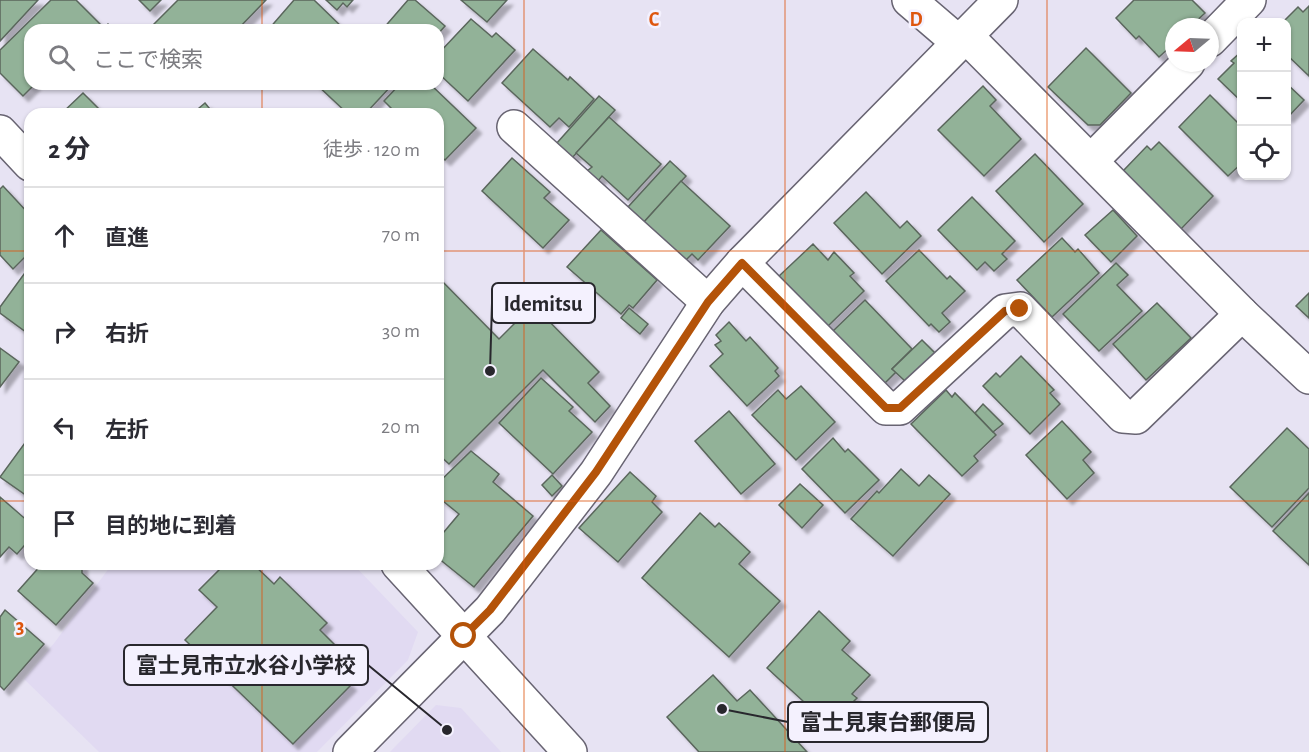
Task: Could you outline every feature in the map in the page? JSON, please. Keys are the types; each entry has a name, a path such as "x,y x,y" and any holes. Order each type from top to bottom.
{"street":[{"path":"909,0 961,39 1091,161 1242,314 1309,377"},
{"path":"350,752 490,610 596,472 708,302 742,263 1001,0"},
{"path":"1219,31 1250,0"},
{"path":"1091,161 1179,72"},
{"path":"514,127 708,302"},
{"path":"0,132 24,158"},
{"path":"742,263 886,408 900,408 1005,311 1020,309 1123,416 1136,417 1242,314"},
{"path":"404,570 570,752"}],"shaded area":[{"path":"108,570 359,570 418,632 408,660 317,752 99,752 24,679 55,642"},
{"path":"436,705 461,708 501,752 390,752"}],"building":[{"path":"0,0 38,0 0,41"},
{"path":"51,0 76,0 100,24 27,24"},
{"path":"139,0 161,0 150,11"},
{"path":"178,0 266,0 243,24 154,24"},
{"path":"294,0 314,0 339,24 273,24"},
{"path":"326,0 353,0 347,7 343,3 337,10"},
{"path":"408,0 415,0 443,24 387,24"},
{"path":"461,0 507,0 487,22"},
{"path":"1134,0 1192,0 1205,13 1200,18 1165,18 1165,52 1159,57 1139,36 1136,39 1116,18"},
{"path":"1309,6 1309,76 1291,59 1291,18 1287,18 1298,7 1303,12"},
{"path":"471,19 492,37 496,33 515,50 468,101 444,79 444,48"},
{"path":"24,26 24,90 29,90 23,96 0,73 0,50"},
{"path":"1086,48 1131,93 1100,125 1088,125 1048,87"},
{"path":"533,49 568,80 570,77 594,99 569,127 559,118 550,127 502,83"},
{"path":"1237,56 1237,97 1218,79 1234,63 1231,61"},
{"path":"983,86 996,100 990,106 1021,139 984,176 938,130"},
{"path":"1291,88 1304,100 1291,114"},
{"path":"322,90 387,90 371,108 342,108"},
{"path":"394,90 436,90 476,128 445,160 444,108 391,108 384,101"},
{"path":"83,93 98,108 67,108"},
{"path":"1210,95 1237,122 1237,168 1228,176 1179,127"},
{"path":"599,96 615,110 572,158 556,144"},
{"path":"205,103 209,108 199,108"},
{"path":"609,117 661,164 628,200 602,176 598,181 587,171 592,167 576,153"},
{"path":"1159,142 1213,196 1181,229 1123,171 1147,146 1151,150"},
{"path":"1035,154 1083,204 1044,242 996,191"},
{"path":"512,158 550,192 544,198 569,220 543,248 482,191"},
{"path":"670,161 686,176 644,222 628,207"},
{"path":"681,181 730,226 698,260 692,254 686,260 644,222"},
{"path":"3,186 24,209 24,258 13,269 0,255 0,189"},
{"path":"866,192 900,228 907,221 921,236 882,274 834,223"},
{"path":"972,197 1015,241 1002,254 1007,259 994,271 985,262 977,270 938,230"},
{"path":"1113,210 1137,236 1111,262 1085,235"},
{"path":"601,230 657,280 633,308 629,305 621,314 567,267"},
{"path":"1062,238 1075,252 1078,249 1099,273 1052,317 1017,280"},
{"path":"813,244 828,260 834,252 854,273 850,276 864,291 826,328 778,277"},
{"path":"919,250 947,279 950,276 965,291 942,313 950,322 939,332 931,324 929,326 886,281"},
{"path":"1116,263 1128,275 1117,285 1142,311 1099,351 1063,314"},
{"path":"24,274 24,331 0,313 0,307"},
{"path":"444,283 499,339 533,305 599,372 588,383 610,406 595,422 543,370 449,464 444,459"},
{"path":"1309,293 1309,318 1296,306"},
{"path":"865,300 912,349 892,369 896,372 884,384 833,331"},
{"path":"1157,303 1191,338 1146,380 1113,344"},
{"path":"629,308 648,324 640,334 621,318"},
{"path":"729,322 746,341 750,337 778,368 775,371 779,376 747,406 710,366 723,354 715,345 721,341 716,335"},
{"path":"922,340 935,353 905,381 892,369"},
{"path":"0,348 19,362 0,387"},
{"path":"1021,356 1054,390 1050,393 1060,404 1030,434 983,386 996,373 1000,377"},
{"path":"541,378 573,407 569,411 592,432 553,474 499,423"},
{"path":"801,386 835,422 796,460 752,415 778,390 786,399"},
{"path":"946,390 952,397 955,393 996,435 974,456 978,461 962,476 911,424"},
{"path":"983,404 1003,424 993,432 975,413"},
{"path":"729,411 775,464 741,494 695,441"},
{"path":"1062,421 1091,452 1083,460 1094,473 1067,499 1026,455"},
{"path":"1287,428 1309,449 1309,488 1272,527 1230,487"},
{"path":"833,438 845,452 848,449 879,480 845,513 802,469"},
{"path":"24,444 24,494 0,477"},
{"path":"471,451 499,474 493,482 533,516 474,587 444,563 444,532 459,514 444,502 444,477"},
{"path":"901,469 919,486 929,475 950,494 893,556 851,519"},
{"path":"630,472 656,496 652,502 662,512 618,562 579,528"},
{"path":"552,475 562,486 552,496 542,485"},
{"path":"800,484 823,505 802,528 779,505"},
{"path":"1309,493 1309,565 1273,531"},
{"path":"0,497 24,518 24,546 17,554 9,547 0,557"},
{"path":"700,513 715,527 719,523 750,552 739,564 780,601 729,657 642,578"},
{"path":"37,570 82,570 82,573 93,583 56,625 18,591"},
{"path":"219,570 259,570 274,584 280,577 327,623 320,630 344,654 332,667 351,685 293,744 185,640 217,607 199,590"},
{"path":"5,610 44,644 4,690 0,686 0,617"},
{"path":"819,611 850,641 842,650 870,675 852,694 857,698 842,713 835,706 828,714 821,707 816,713 767,668"},
{"path":"713,675 737,701 750,690 807,752 699,752 667,717"}],"place":[{"name":"Idemitsu","path":"490,371"},
{"name":"富士見東台郵便局","path":"722,709"},
{"name":"富士見市立水谷小学校","path":"447,730"}],"route":[{"path":"464,636 490,610 596,472 708,302 742,263 886,408 900,408 1005,311 1020,309"}]}
